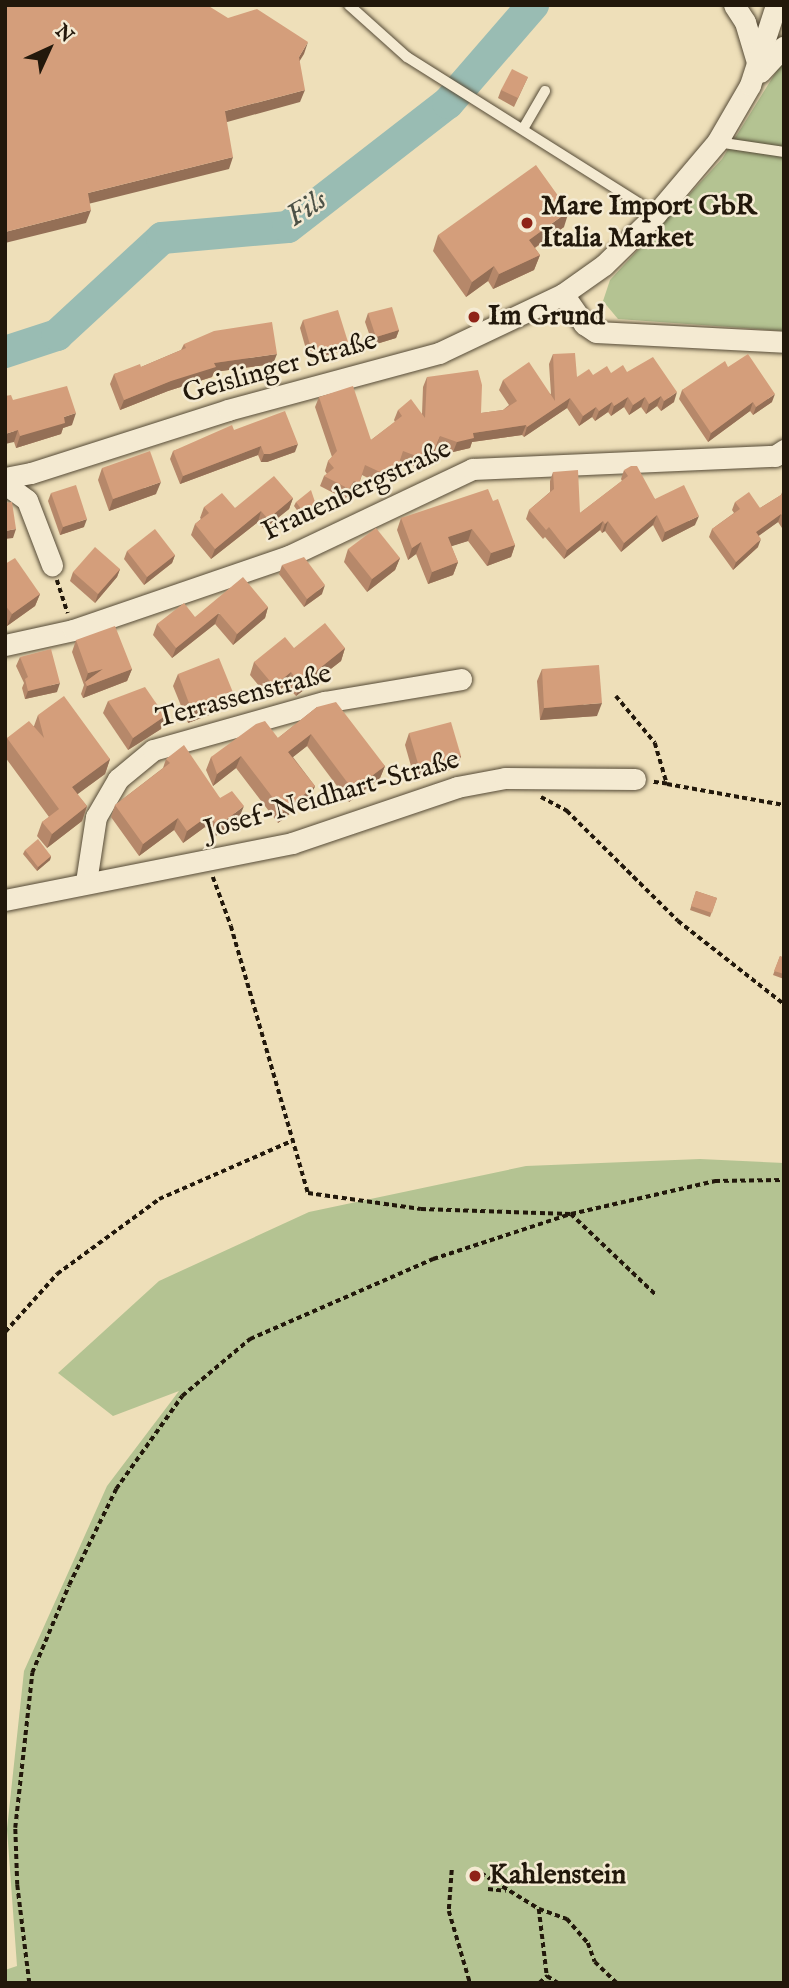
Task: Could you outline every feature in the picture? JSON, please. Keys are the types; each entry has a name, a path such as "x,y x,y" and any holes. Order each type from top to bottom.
{"street":[{"path":"734,5 745,22 758,62"},
{"name":"Geislinger Straße","path":"5,478 31,473 228,410 439,352 563,294 604,265 656,214 717,142 750,85 776,5"},
{"name":"Geislinger Straße","path":"750,85 784,46"},
{"path":"563,294 584,324 596,332 784,342"},
{"name":"Frauenbergstraße","path":"5,645 73,630 289,556 472,469 775,456 784,450"},
{"path":"5,484 27,500 54,570"},
{"name":"Terrassenstraße","path":"86,882 96,817 118,779 153,750 324,702 461,679"},
{"name":"Josef-Neidhart-Straße","path":"5,900 86,882 208,862 292,842 457,788 505,778 635,779"}],"lane":[{"path":"349,5 407,57 656,214"},
{"path":"523,129 545,91"},
{"path":"717,142 784,152"}],"path":[{"path":"54,570 69,618"},
{"path":"616,696 655,743 667,784"},
{"path":"505,778 567,811 678,921 784,1004"},
{"path":"635,779 784,805"},
{"path":"208,862 231,926 308,1193 421,1209 571,1214 656,1295"},
{"path":"5,1332 57,1274 159,1199 292,1141"},
{"path":"29,1983 16,1885 15,1828 32,1673 68,1586 123,1479 182,1396 250,1339 433,1259 571,1214 715,1181 784,1180"},
{"path":"452,1870 449,1911 470,1983"},
{"path":"481,1873 539,1909 567,1919 588,1943 595,1962 617,1983"},
{"path":"488,1889 508,1892"},
{"path":"539,1909 547,1976 541,1983"},
{"path":"547,1976 558,1983"}],"green space":[{"path":"784,59 784,331 618,319 603,301 610,280 722,159"},
{"path":"700,1159 784,1163 784,1983 5,1983 5,1970 17,1966 7,1829 24,1671 107,1486 179,1391 113,1416 58,1373 159,1281 309,1212 526,1166"}],"building":[{"path":"5,5 207,5 228,18 257,9 308,42 299,57 305,90 225,111 233,157 88,193 91,210 5,232"},
{"path":"512,69 528,77 518,98 501,90"},
{"path":"536,165 569,211 529,240 540,255 499,274 494,266 472,282 438,235"},
{"path":"392,307 399,330 376,337 368,313"},
{"path":"338,310 348,342 312,352 303,320"},
{"path":"272,322 277,354 214,363 216,367 124,400 114,374 140,364 141,367 186,348 184,344 214,331"},
{"path":"575,353 577,377 589,369 593,375 607,366 611,373 623,365 627,372 653,357 677,392 664,401 661,396 649,404 645,397 633,405 628,397 614,406 612,402 599,411 596,407 583,416 570,398 527,427 473,433 474,438 457,442 440,436 433,453 419,457 403,451 397,469 391,467 380,472 365,465 359,483 354,481 349,489 324,476 334,468 328,461 337,451 319,397 353,386 371,440 402,416 398,410 411,399 425,418 427,377 478,370 482,385 481,413 503,410 517,401 503,380 529,362 555,401 553,354"},
{"path":"748,354 775,394 756,407 753,402 711,433 682,390 725,361 728,367"},
{"path":"67,386 76,413 64,417 65,423 20,436 18,430 5,434 5,396 11,395 13,400"},
{"path":"285,411 298,444 270,454 264,454 261,446 183,476 173,451 232,425 234,430"},
{"path":"150,451 161,482 113,499 102,468"},
{"path":"637,466 655,499 684,485 699,516 665,532 657,515 624,543 608,521 605,524 603,521 567,550 549,527 546,530 529,510 554,489 553,472 578,470 580,513 628,476 624,470"},
{"path":"274,476 293,498 268,519 261,511 215,549 195,524 209,513 204,507 222,493 235,508"},
{"path":"76,485 87,519 63,527 51,493"},
{"path":"488,489 493,501 498,499 515,545 491,553 472,529 448,537 458,562 432,572 421,542 412,548 401,518"},
{"path":"311,490 318,511 307,517 296,502"},
{"path":"749,492 760,508 784,493 784,518 781,514 756,532 761,539 736,562 712,529 740,509 735,502"},
{"path":"12,502 16,529 5,531 5,503"},
{"path":"376,528 400,558 372,579 348,549"},
{"path":"155,529 175,555 147,577 127,551"},
{"path":"95,547 120,569 98,594 73,572"},
{"path":"304,557 325,585 307,599 282,565"},
{"path":"15,558 40,594 12,614 5,605 5,564"},
{"path":"243,577 268,607 237,634 219,613 176,648 157,624 184,603 195,617"},
{"path":"325,623 345,648 300,684 291,672 274,686 254,662 285,637 294,648"},
{"path":"115,626 132,669 87,686 85,682 103,669 88,673 76,640"},
{"path":"51,649 60,683 28,691 25,679 28,677 20,657"},
{"path":"219,658 234,695 192,711 178,674"},
{"path":"599,665 602,703 544,708 542,669"},
{"path":"145,687 165,716 133,738 108,701"},
{"path":"64,696 110,759 72,787 87,806 52,834 42,822 59,809 7,738 29,721 44,738 38,715"},
{"path":"336,702 385,766 353,790 311,734 288,752 315,786 283,811 241,756 217,774 211,757 256,724 265,721 278,738 317,707"},
{"path":"451,722 461,756 419,767 409,733"},
{"path":"184,745 220,798 232,791 244,806 218,826 209,815 187,831 178,818 143,844 115,805 170,763 166,759"},
{"path":"38,839 51,856 38,867 25,850"},
{"path":"696,891 717,898 712,913 691,906"},
{"path":"780,956 784,958 784,974 774,971"}],"waterway":[{"name":"Fils","path":"5,352 57,335 162,238 288,227 448,103 533,5"}],"place":[{"name":"Mare Import GbR Italia Market","path":"527,223"},
{"name":"Im Grund","path":"474,317"},
{"name":"Kahlenstein","path":"475,1876"}]}
